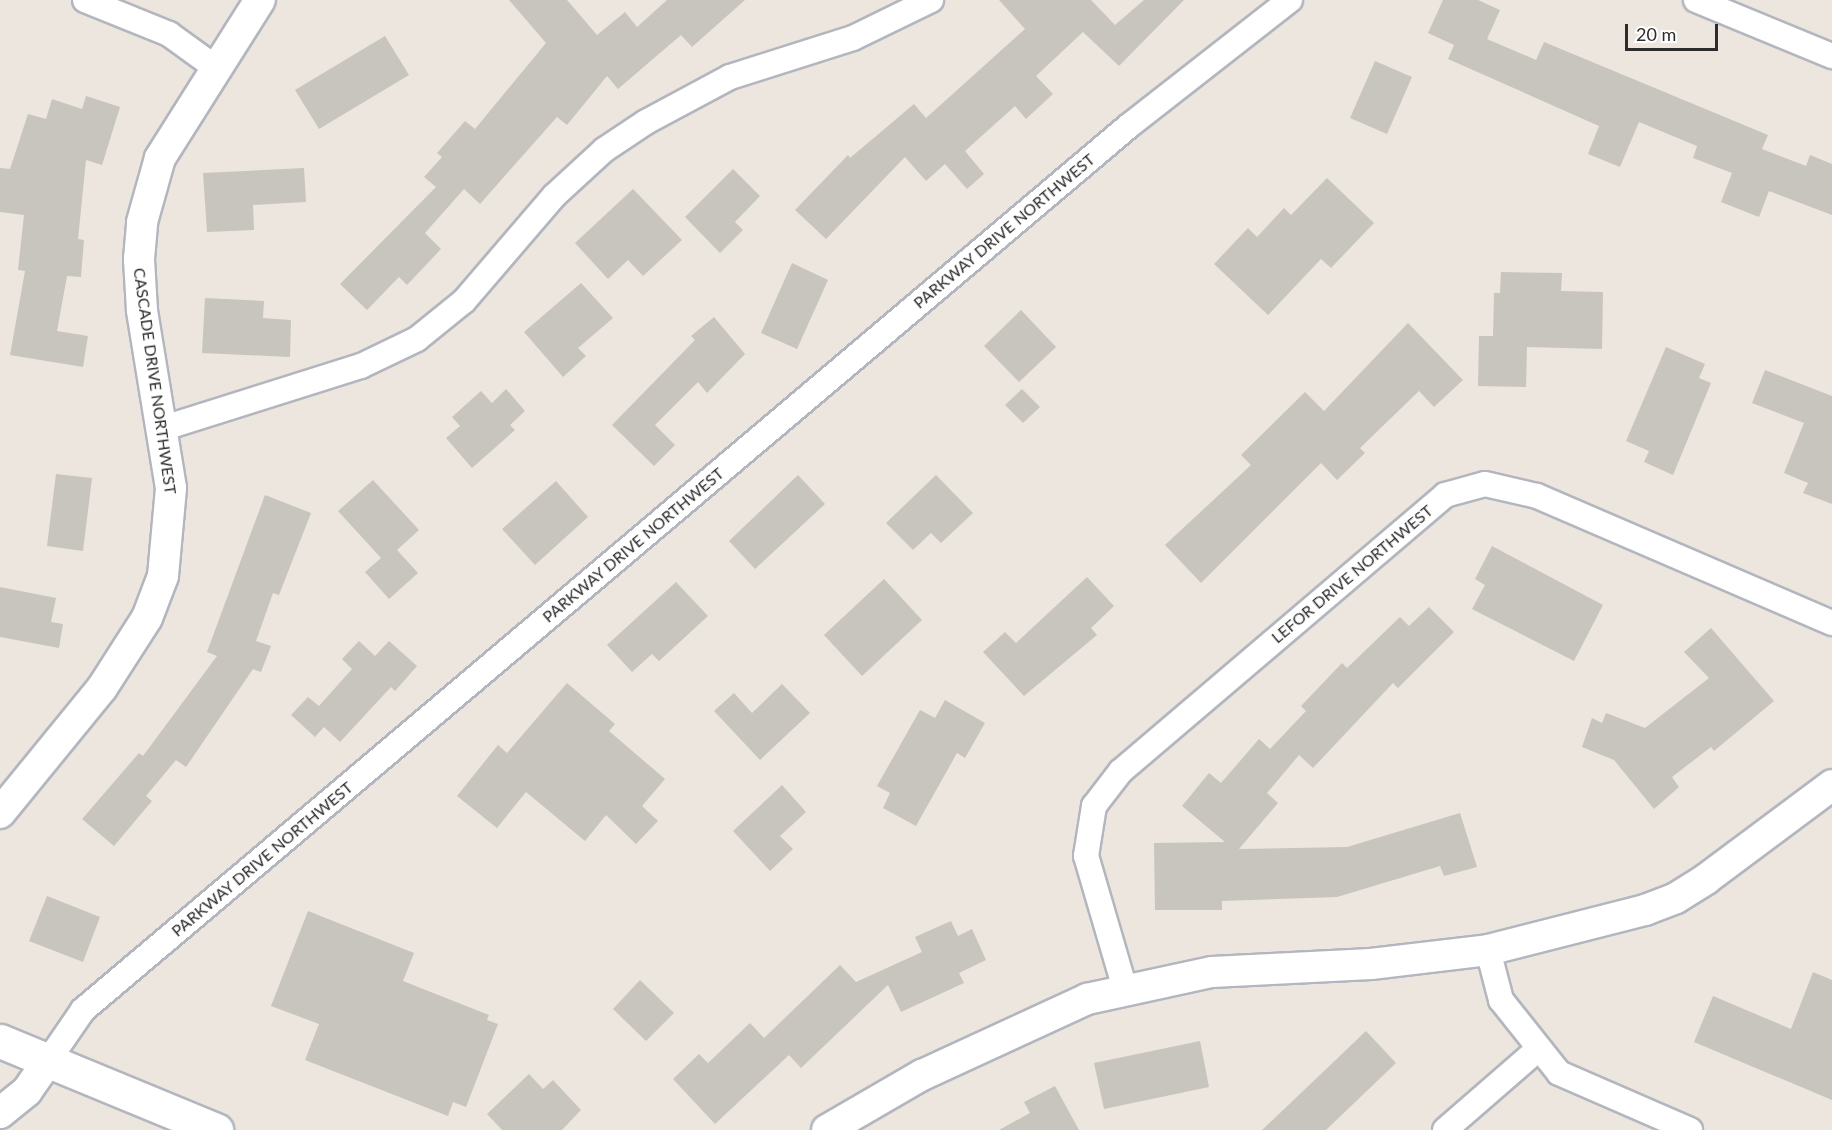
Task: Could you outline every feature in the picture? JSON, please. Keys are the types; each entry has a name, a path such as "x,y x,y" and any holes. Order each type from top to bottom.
{"main road":[{"path":"0,1041 216,1130"}],"street":[{"path":"85,0 169,33 216,68"},
{"name":"CASCADE DRIVE NORTHWEST","path":"0,813 102,688 147,618 163,576 169,531 171,488 164,428 142,310 139,259 142,222 160,158 260,0"},
{"path":"164,428 361,366 417,339 465,301 554,196 604,150 646,122 730,77 853,38 931,0"},
{"name":"PARKWAY DRIVE NORTHWEST","path":"0,1113 27,1091 82,1010 1130,125 1290,0"},
{"path":"1696,0 1832,56"},
{"name":"LEFOR DRIVE NORTHWEST","path":"1125,989 1086,856 1094,806 1121,771 1444,495 1485,484 1537,496 1832,623"},
{"path":"827,1130 991,1040 1054,1011 1125,989 1246,969 1371,964 1488,950 1584,928 1676,898 1745,852 1832,785"},
{"path":"1488,950 1501,1000 1537,1050 1559,1073 1690,1130"},
{"path":"1444,1130 1537,1050"}],"building":[{"path":"509,0 567,0 597,35 625,12 637,27 667,0 745,0 692,47 681,35 618,89 607,76 567,125 557,117 480,204 464,189 425,233 441,249 407,285 399,277 367,310 340,284 436,187 424,177 442,157 437,153 465,121 475,129 546,43"},
{"path":"999,0 1091,0 1115,25 1144,0 1184,0 1119,66 1083,32 1036,76 1053,94 1026,119 1015,106 965,151 984,174 967,189 945,164 926,181 905,157 826,239 795,210 848,155 850,158 914,104 926,118 1025,29"},
{"path":"1443,0 1478,0 1500,10 1487,39 1536,60 1544,42 1768,135 1762,149 1806,166 1810,155 1832,164 1832,215 1769,191 1759,217 1721,202 1732,173 1693,158 1697,146 1639,122 1620,167 1588,154 1599,126 1448,59 1454,45 1428,33"},
{"path":"385,36 409,75 319,129 295,90"},
{"path":"1375,61 1412,77 1387,134 1350,118"},
{"path":"86,96 120,107 102,165 86,160 78,239 84,240 81,277 67,276 57,331 88,336 83,367 10,355 25,271 18,270 24,215 0,212 0,168 10,169 28,114 46,119 52,99 82,109"},
{"path":"304,168 306,202 253,205 254,230 207,232 203,173"},
{"path":"733,169 760,196 735,222 743,230 720,253 685,217"},
{"path":"1327,178 1374,223 1331,268 1321,259 1268,315 1214,264 1248,228 1257,237 1284,208 1291,215"},
{"path":"633,189 682,240 643,276 628,260 608,279 575,243"},
{"path":"792,263 828,280 797,349 761,333"},
{"path":"1501,272 1562,273 1561,291 1603,292 1602,349 1527,347 1526,387 1478,386 1479,336 1493,336 1494,293 1500,293"},
{"path":"581,283 613,318 578,348 586,356 563,377 524,332"},
{"path":"205,298 264,301 263,318 291,320 290,357 202,353"},
{"path":"1021,310 1056,347 1019,382 984,346"},
{"path":"714,317 745,354 707,393 698,382 655,425 675,445 654,466 612,425 695,340 691,336"},
{"path":"1408,323 1463,380 1434,407 1419,391 1360,448 1365,453 1337,480 1321,463 1201,583 1165,545 1251,465 1241,455 1305,392 1324,411"},
{"path":"1666,347 1705,364 1699,378 1711,383 1673,475 1644,462 1649,451 1626,441"},
{"path":"1765,370 1832,396 1832,504 1803,493 1808,483 1784,473 1804,423 1752,403"},
{"path":"506,389 525,411 510,425 515,430 472,468 446,438 460,426 452,417 481,391 492,403"},
{"path":"1022,389 1040,407 1023,423 1005,405"},
{"path":"56,474 92,478 83,551 47,546"},
{"path":"798,475 825,504 755,569 729,541"},
{"path":"936,475 973,513 941,543 931,533 913,550 886,523"},
{"path":"373,480 419,530 397,550 418,573 389,599 365,572 381,558 338,511"},
{"path":"556,481 588,517 535,565 502,529"},
{"path":"265,495 311,513 279,595 273,593 256,641 271,646 261,672 253,669 186,767 176,760 146,796 152,801 114,846 82,819 139,753 143,756 217,656 207,652"},
{"path":"1492,546 1603,605 1574,661 1472,609 1485,585 1475,579"},
{"path":"1087,577 1114,606 1091,628 1097,635 1024,696 983,652 1005,632 1016,643"},
{"path":"884,579 922,620 862,676 824,635"},
{"path":"676,582 708,616 659,661 652,654 632,672 607,645"},
{"path":"0,587 56,598 51,622 63,624 59,648 0,637"},
{"path":"1429,607 1454,632 1398,688 1393,683 1313,768 1299,755 1267,793 1278,803 1239,849 1347,847 1460,813 1477,867 1444,876 1440,866 1337,897 1222,901 1222,910 1155,910 1154,843 1225,842 1182,806 1209,773 1221,783 1259,739 1270,749 1306,711 1301,706 1342,663 1347,668 1400,617 1409,626"},
{"path":"1711,628 1774,701 1714,751 1711,747 1672,777 1679,787 1654,809 1614,760 1582,747 1592,718 1602,723 1606,713 1645,728 1709,678 1684,652"},
{"path":"359,641 375,656 389,641 417,666 395,691 391,687 340,742 324,727 315,737 291,715 308,697 319,706 352,669 342,659"},
{"path":"567,683 615,724 609,731 665,779 642,806 658,821 636,844 606,815 585,841 526,792 497,828 457,796 498,745 507,753"},
{"path":"782,684 810,713 760,760 714,711 734,693 752,713"},
{"path":"945,700 985,723 965,758 957,753 916,826 883,808 890,793 877,786 920,710 935,718"},
{"path":"782,785 806,812 780,836 793,849 770,871 733,831"},
{"path":"47,896 100,917 83,962 29,941"},
{"path":"308,911 414,953 403,981 489,1015 487,1020 498,1024 466,1107 453,1102 448,1116 305,1060 319,1024 271,1006"},
{"path":"951,921 958,936 972,929 986,960 959,973 964,983 901,1012 888,985 801,1068 789,1055 715,1124 673,1079 699,1054 708,1063 750,1023 764,1038 840,965 856,982 922,952 915,937"},
{"path":"1813,972 1832,980 1832,1100 1694,1042 1713,996 1791,1029"},
{"path":"640,980 674,1013 646,1041 613,1009"},
{"path":"1366,1031 1396,1063 1326,1130 1262,1130"},
{"path":"1200,1041 1209,1087 1104,1109 1094,1063"},
{"path":"529,1074 543,1089 553,1080 581,1110 562,1130 502,1130 487,1114"},
{"path":"1055,1086 1079,1130 999,1130 1030,1113 1024,1102"}]}
